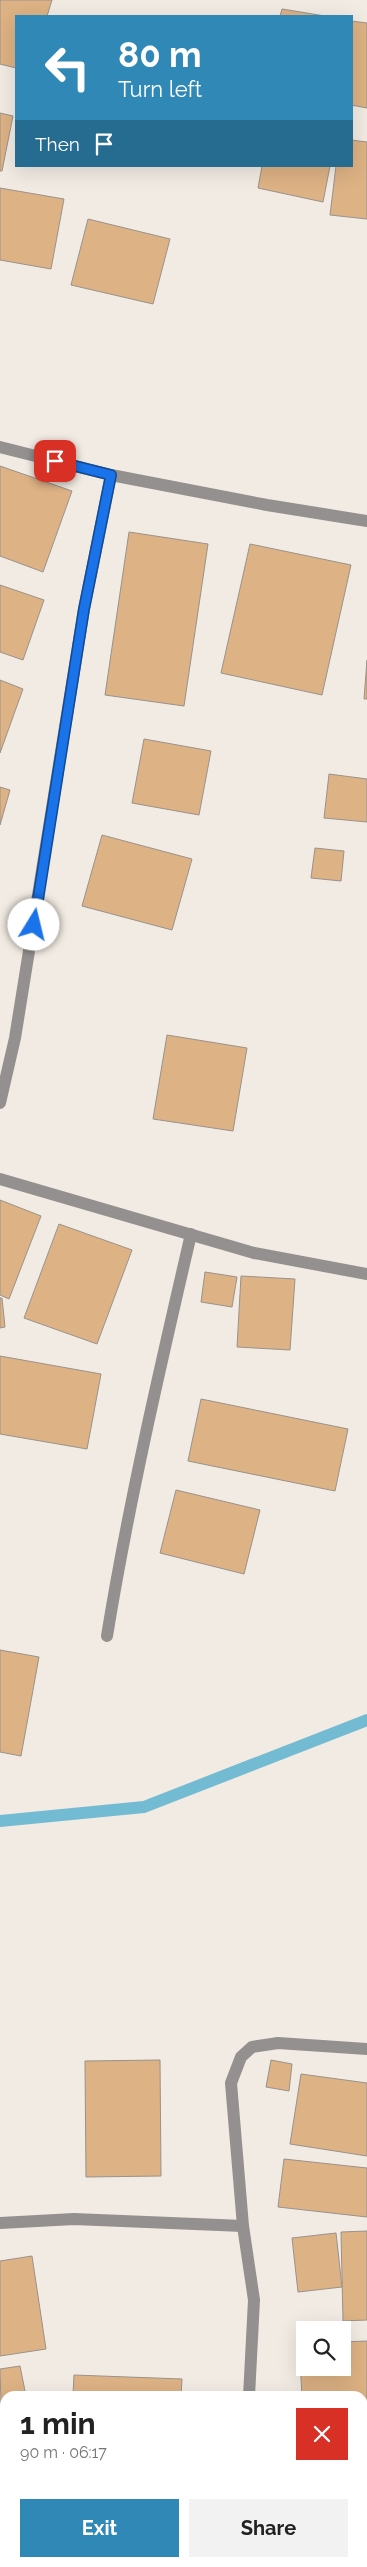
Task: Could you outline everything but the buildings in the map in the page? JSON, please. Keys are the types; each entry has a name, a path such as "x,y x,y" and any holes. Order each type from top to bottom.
{"street":[{"path":"0,447 111,475 266,505 367,521"},
{"path":"0,1103 15,1038 84,609 111,475"},
{"path":"0,1179 254,1253 367,1274"},
{"path":"107,1636 120,1559 150,1412 191,1234"},
{"path":"249,2391 254,2300 243,2226 231,2083 241,2057 252,2047 278,2044 367,2049"},
{"path":"0,2223 74,2219 243,2226"}],"waterway":[{"path":"0,1821 144,1807 367,1720"}],"route":[{"path":"34,925 84,609 111,475 55,461"}]}
